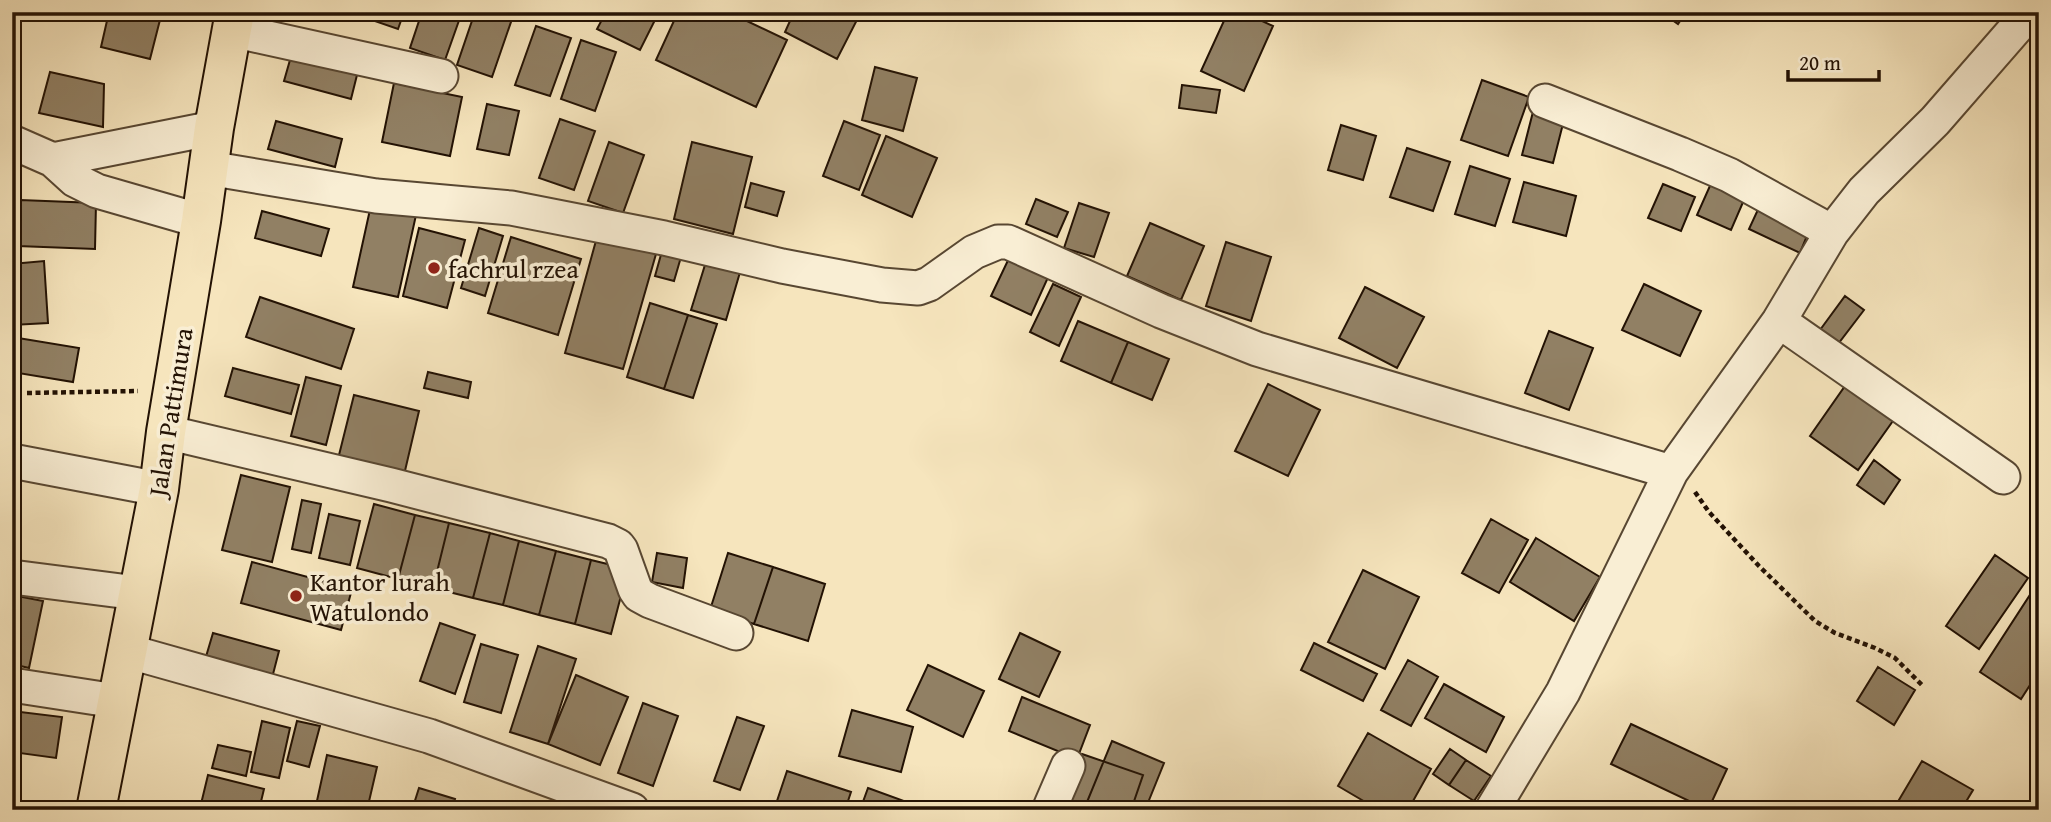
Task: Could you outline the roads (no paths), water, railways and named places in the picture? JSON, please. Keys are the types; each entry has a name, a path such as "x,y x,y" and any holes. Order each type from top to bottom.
{"highway":[{"name":"Jalan Pattimura","path":"96,810 159,489 214,128 234,21"}],"street":[{"path":"1492,810 1563,692 1671,472 1779,321 1832,232 1864,191 1935,121 2030,12 2039,19"},
{"path":"234,21 441,76"},
{"path":"1545,101 1729,176 1832,232"},
{"path":"53,160 214,128"},
{"path":"12,142 53,160 75,180 97,191 201,221"},
{"path":"208,168 376,195 511,208 882,285 918,288 929,284 974,252 998,242 1008,242 1161,311 1256,349 1671,472"},
{"path":"1779,321 2003,477"},
{"path":"166,432 404,488 608,541 621,550 639,595 736,633"},
{"path":"12,461 159,489"},
{"path":"12,577 137,593"},
{"path":"127,652 429,736 632,810"},
{"path":"12,685 116,701"},
{"path":"1049,810 1068,766"}],"place":[{"name":"fachrul rzea","path":"434,268"},
{"name":"Kantor lurah Watulondo","path":"296,596"}]}
